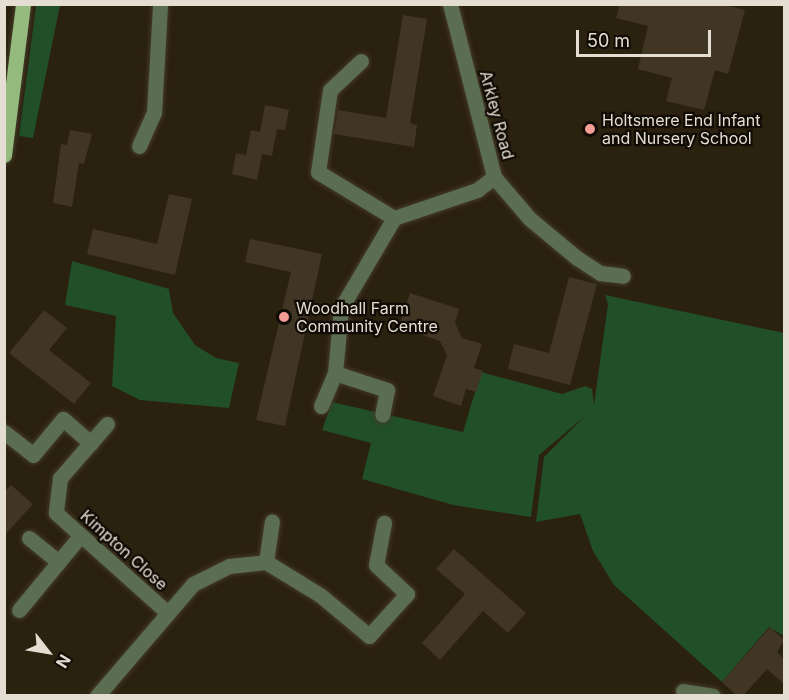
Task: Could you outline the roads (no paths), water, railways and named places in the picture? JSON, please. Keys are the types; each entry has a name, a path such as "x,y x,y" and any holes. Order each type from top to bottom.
{"main road":[{"path":"4,155 23,4"}],"street":[{"path":"140,146 153,113 160,4"},
{"name":"Arkley Road","path":"450,4 494,177 530,219 577,258 600,273 622,276"},
{"path":"361,61 330,90 318,172 394,218"},
{"path":"321,406 335,373 341,308 394,218 477,190 494,177"},
{"path":"335,373 387,390 382,416"},
{"path":"4,432 33,455 63,419 91,442"},
{"name":"Kimpton Close","path":"107,424 60,477 56,513 168,613"},
{"path":"266,562 272,521"},
{"path":"97,696 193,584 229,566 266,562 320,595 369,636 407,594 376,565 384,523"},
{"path":"19,610 80,536"},
{"path":"29,538 59,562"},
{"path":"683,691 714,696"}],"place":[{"name":"Holtsmere End Infant and Nursery School","path":"590,129"},
{"name":"Woodhall Farm Community Centre","path":"284,317"}]}
